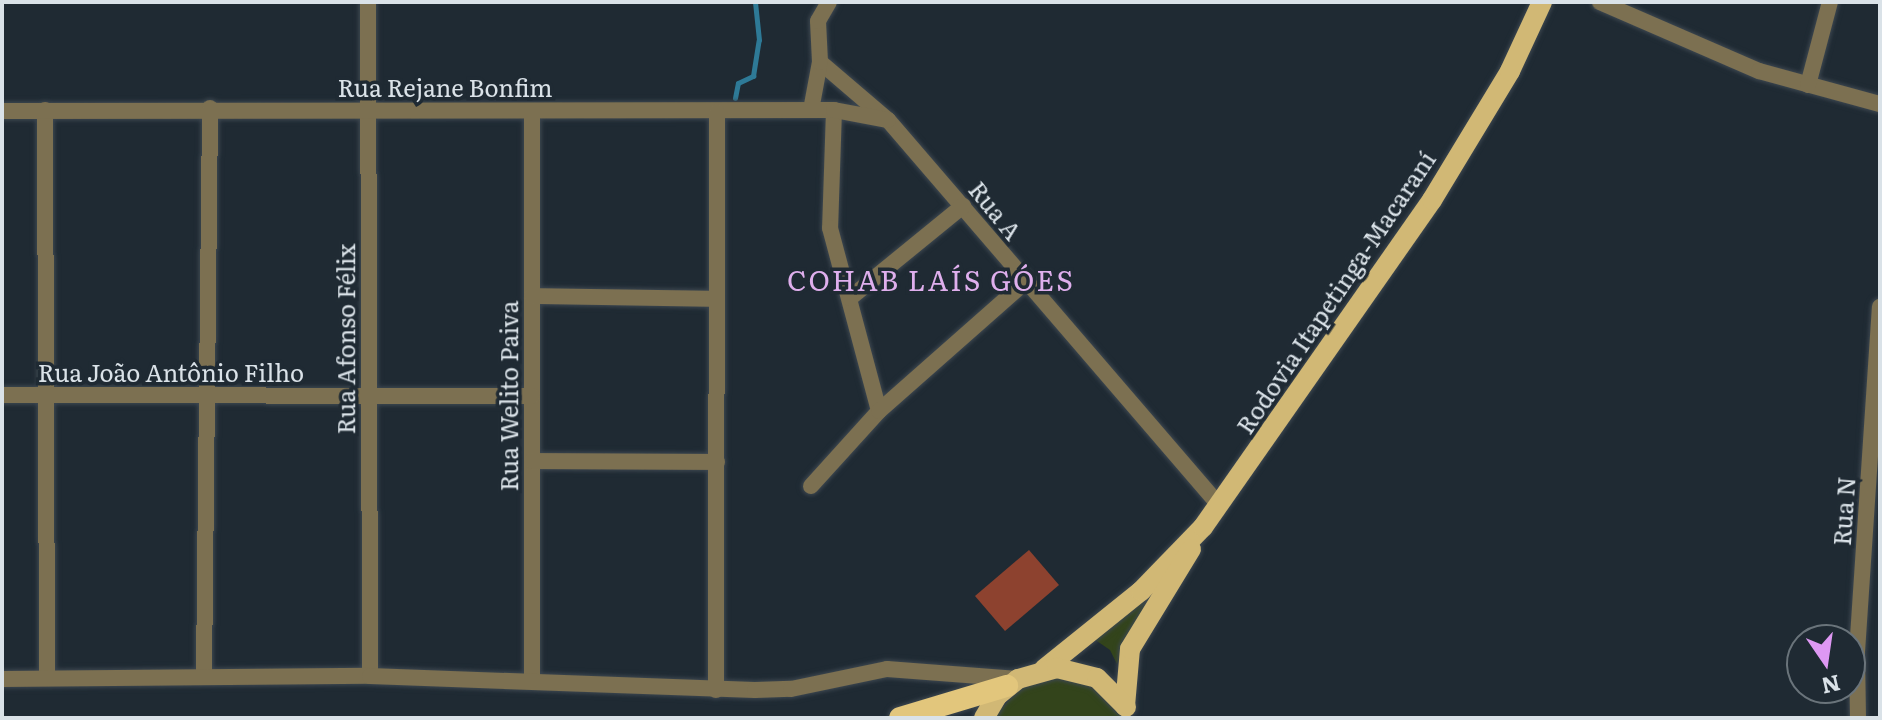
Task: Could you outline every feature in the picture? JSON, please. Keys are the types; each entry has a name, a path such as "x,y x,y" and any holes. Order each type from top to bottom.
{"highway":[{"path":"900,718 1012,682"}],"main road":[{"name":"Rodovia Itapetinga-Macaraní","path":"1044,669 1141,591 1203,527 1424,213 1510,71 1542,2"},
{"path":"1128,712 1130,649 1203,527"},
{"path":"984,718 1012,682 1044,669 1084,672 1108,686 1128,712"}],"street":[{"name":"Rua Afonso Félix","path":"368,2 370,676"},
{"path":"811,110 820,62 818,21 829,2"},
{"path":"1600,2 1724,57 1808,85 1880,104"},
{"path":"1808,85 1830,2"},
{"name":"Rua A","path":"820,62 888,120 963,206 1024,283 1219,505"},
{"name":"Rua Rejane Bonfim","path":"2,111 210,108 368,112 834,110 888,120"},
{"path":"204,674 210,108"},
{"path":"45,110 47,676"},
{"path":"834,110 830,228 879,411"},
{"name":"Rua Welito Paiva","path":"532,111 532,681"},
{"path":"716,690 717,112"},
{"path":"850,298 963,206"},
{"path":"811,486 879,411 1024,283"},
{"path":"532,296 717,299"},
{"name":"Rua N","path":"1858,718 1858,629 1880,307"},
{"name":"Rua João Antônio Filho","path":"2,395 532,396"},
{"path":"532,461 717,462"},
{"path":"2,679 204,674 370,676 716,690 791,689 887,669 1012,682"}],"green space":[{"path":"1162,578 1117,664 1110,650 1091,637"},
{"path":"1059,677 1094,686 1123,718 992,718 1021,688"}],"building":[{"path":"1029,550 1059,585 1005,631 975,596"}],"waterway":[{"path":"735,98 738,83 753,76 759,40 755,2"}],"district":[{"name":"COHAB LAÍS GÓES","path":"931,279"}]}
